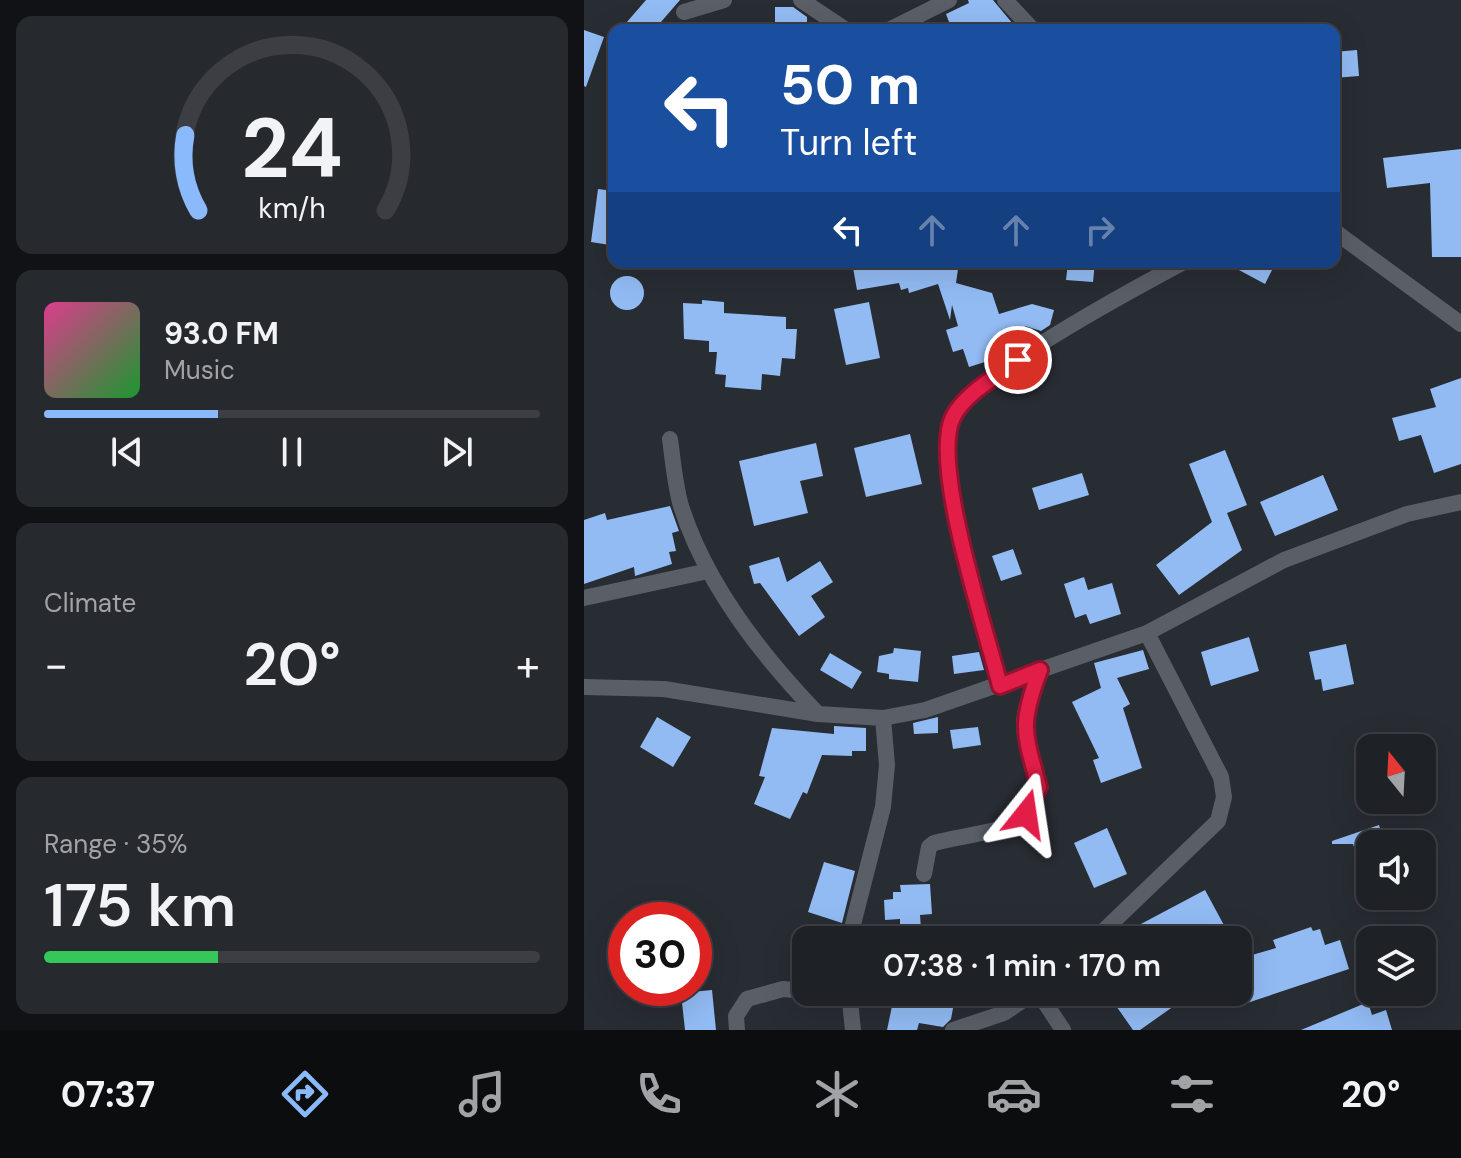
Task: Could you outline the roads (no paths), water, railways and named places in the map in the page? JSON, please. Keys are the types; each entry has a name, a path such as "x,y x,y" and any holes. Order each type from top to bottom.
{"street":[{"path":"684,12 724,0"},
{"path":"801,0 837,24"},
{"path":"901,24 949,0"},
{"path":"1005,0 1027,24"},
{"path":"1340,235 1461,324"},
{"path":"1000,686 956,515 948,454 953,417 976,392 1018,360 1095,310 1173,268"},
{"path":"670,439 681,505 708,571 771,665 818,714"},
{"path":"584,687 664,689 818,714 883,718 925,710 1147,633 1284,560 1407,514 1461,502"},
{"path":"584,598 708,571"},
{"path":"1109,926 1218,821 1224,797 1221,777 1147,633"},
{"path":"924,874 929,847 934,843 1009,825 1026,814 1033,803 1039,787 1026,748 1024,725 1026,707 1040,670"},
{"path":"853,926 883,807 887,765 883,718"},
{"path":"737,1030 736,1016 747,999 783,989 792,990"},
{"path":"850,1006 853,1030"},
{"path":"953,1030 1004,1013 1015,1006"},
{"path":"1047,1006 1063,1030"}]}
